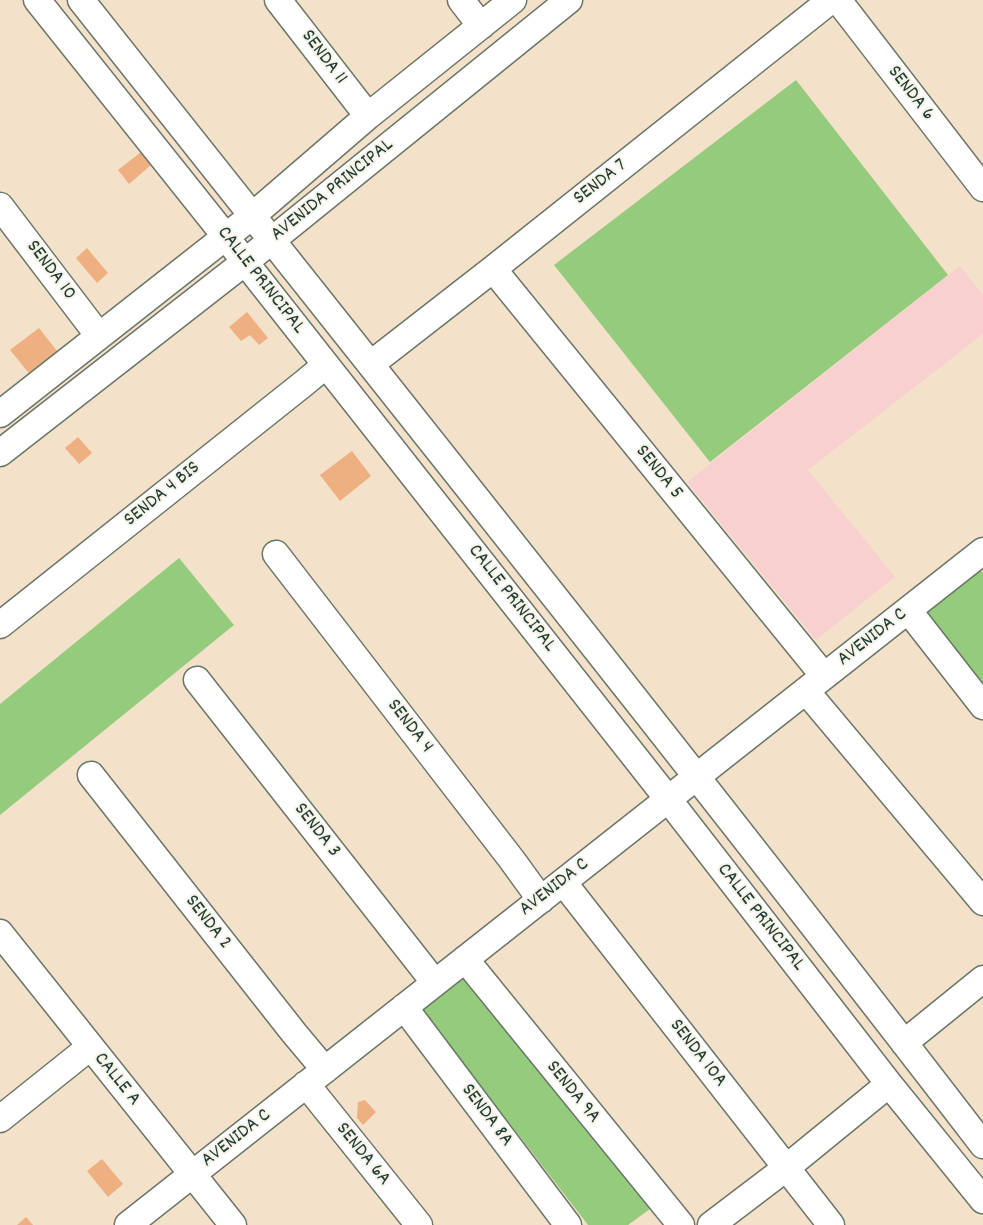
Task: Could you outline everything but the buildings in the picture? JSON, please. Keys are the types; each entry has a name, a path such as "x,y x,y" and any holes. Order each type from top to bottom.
{"street":[{"name":"CALLE PRINCIPAL","path":"37,0 668,799 889,1084 983,1200"},
{"name":"CALLE PRINCIPAL","path":"81,0 696,777 983,1145"},
{"name":"SENDA 11","path":"278,0 368,116"},
{"path":"461,0 481,26"},
{"name":"AVENIDA PRINCIPAL","path":"0,414 226,237 368,116 513,0"},
{"name":"AVENIDA PRINCIPAL","path":"0,453 272,241 569,0"},
{"name":"SENDA 7","path":"370,364 493,269 831,0"},
{"name":"SENDA 6","path":"838,0 983,188"},
{"name":"SENDA 10","path":"0,206 99,336"},
{"name":"SENDA 5","path":"493,269 983,902"},
{"name":"SENDA 4 BIS","path":"0,626 326,365"},
{"name":"SENDA 4","path":"276,554 541,900"},
{"name":"AVENIDA C","path":"128,1225 908,610 982,555"},
{"path":"908,610 983,706"},
{"name":"SENDA 3","path":"197,680 436,983"},
{"name":"SENDA 2","path":"91,775 294,1033 315,1077"},
{"name":"SENDA 10A","path":"563,882 831,1225"},
{"name":"CALLE A","path":"2,939 234,1225"},
{"name":"SENDA 9A","path":"465,960 669,1221"},
{"path":"904,1043 983,979"},
{"name":"SENDA 8A","path":"404,1008 568,1225"},
{"path":"0,1119 90,1048"},
{"name":"SENDA 6A","path":"315,1077 418,1225"},
{"path":"712,1225 786,1168 889,1084"}],"shaded area":[{"path":"960,266 983,295 983,334 808,470 895,577 816,640 687,482"}],"green space":[{"path":"796,80 948,275 710,462 554,265"},
{"path":"179,558 234,625 0,815 0,704"},
{"path":"977,566 983,573 983,694 918,612"},
{"path":"454,966 654,1206 628,1225 588,1225 417,1003"}]}
